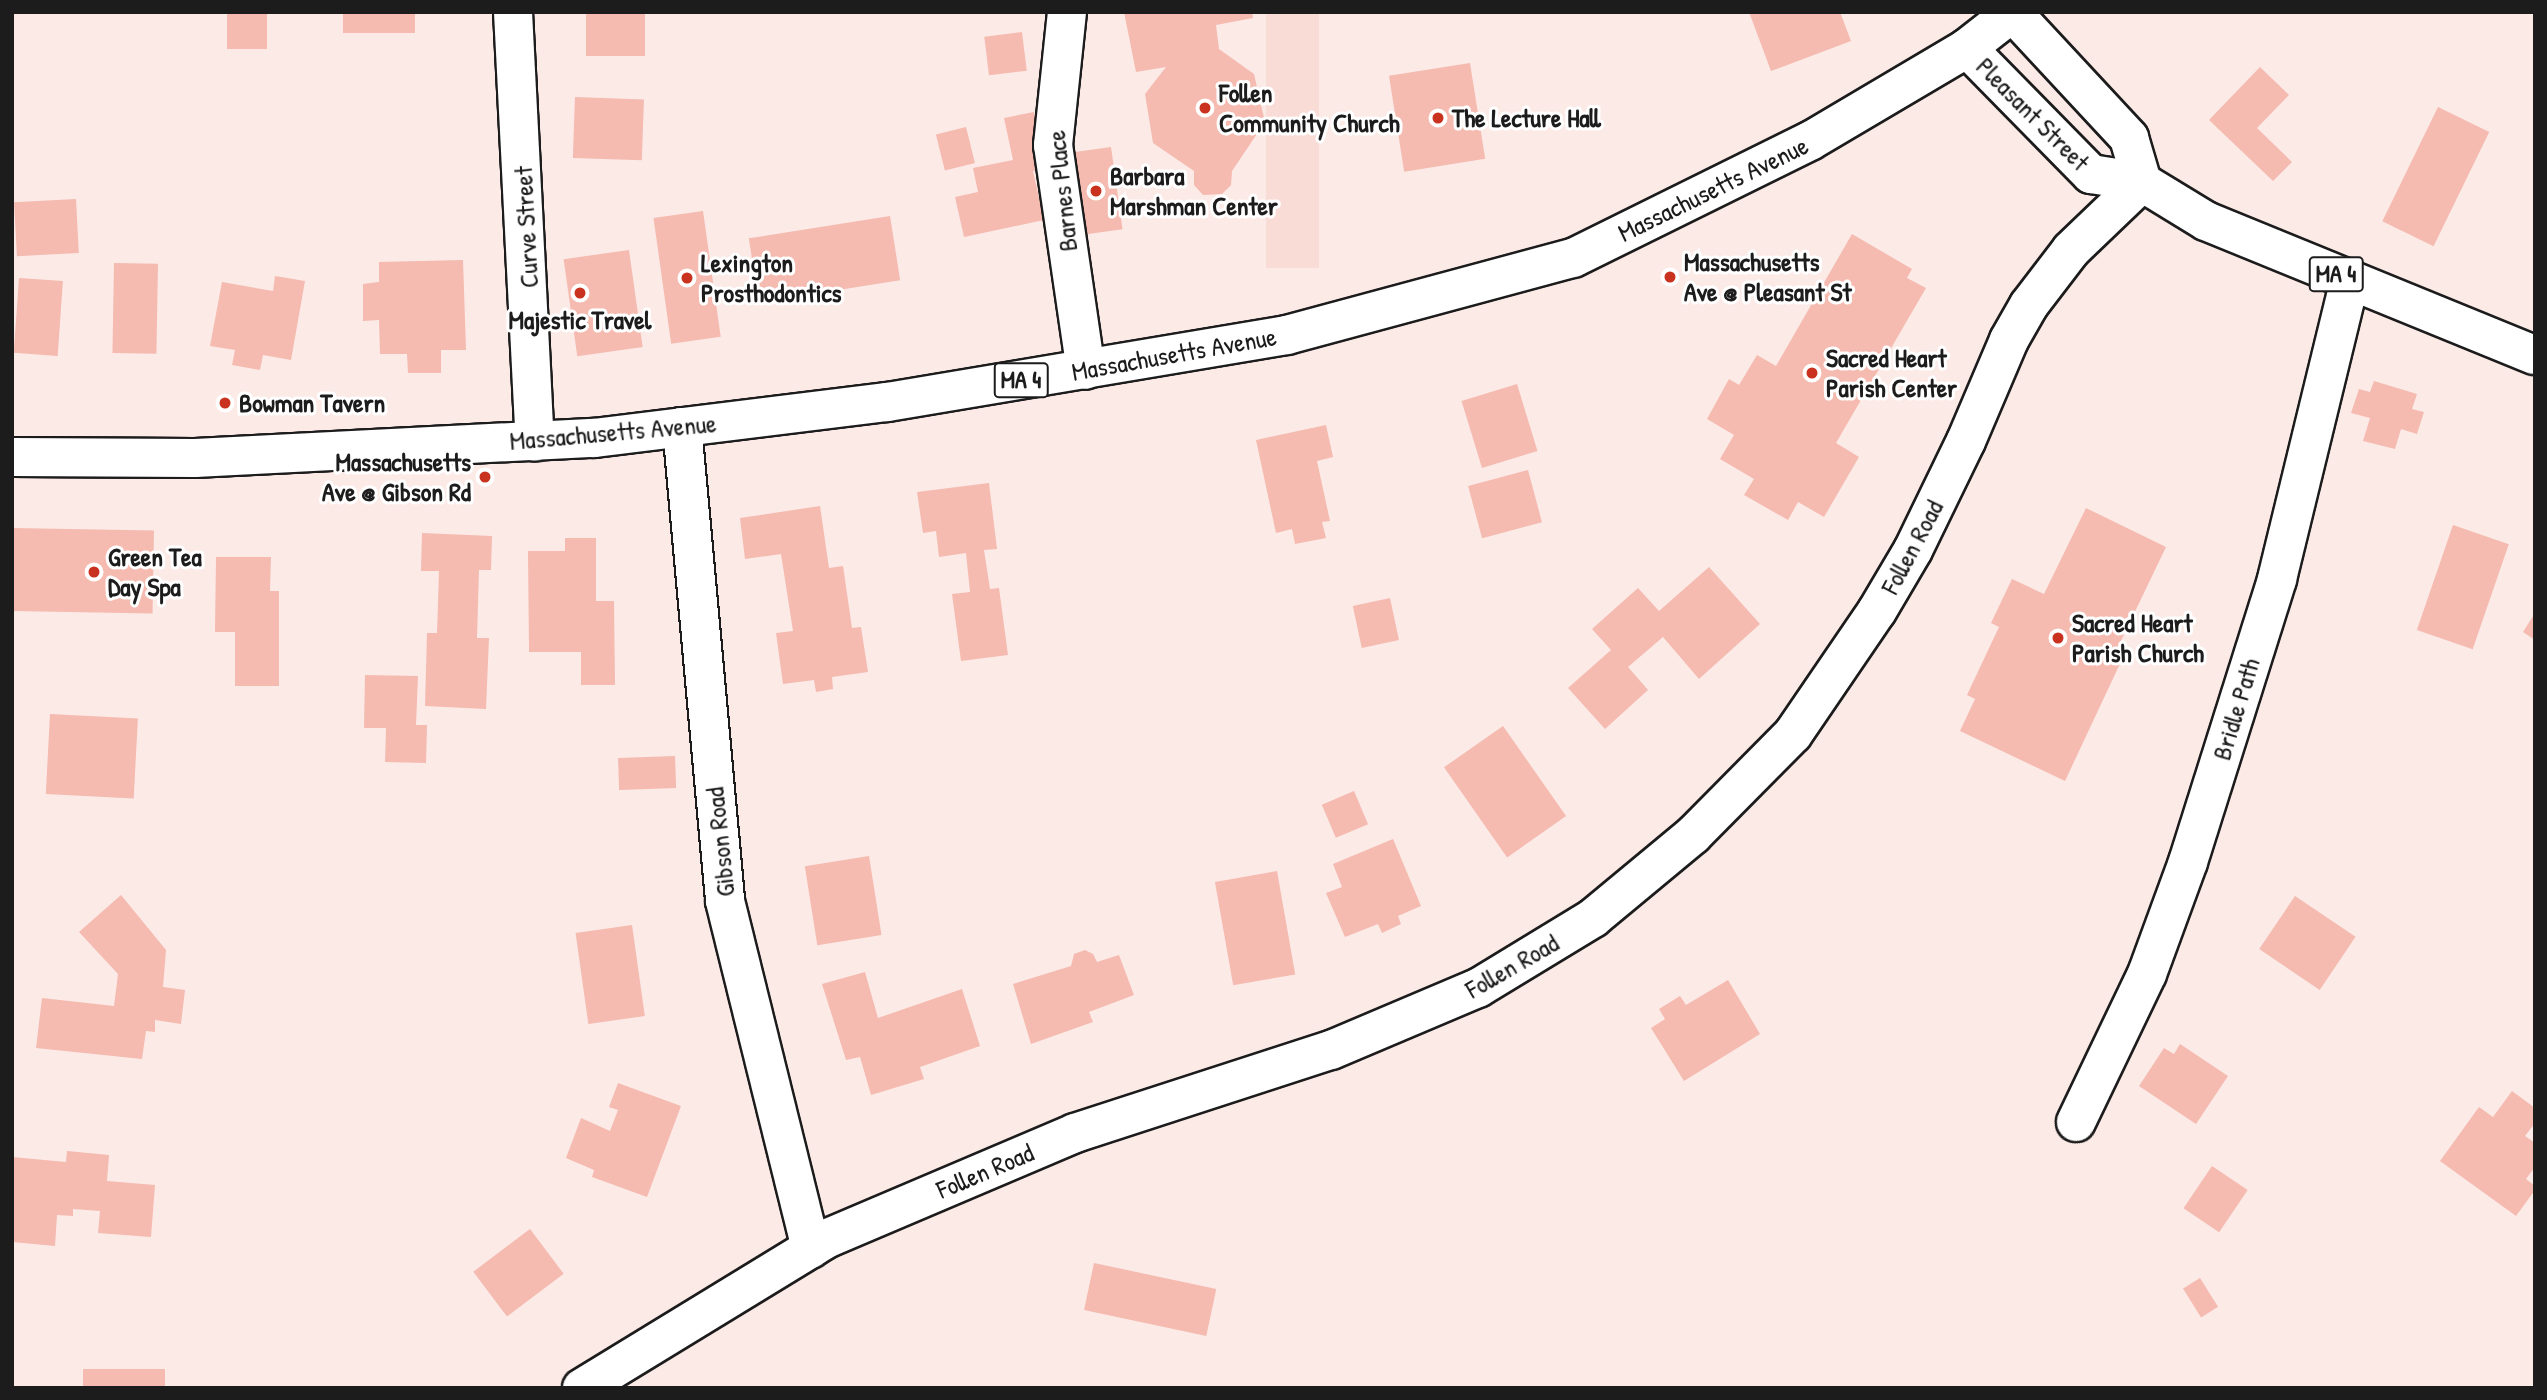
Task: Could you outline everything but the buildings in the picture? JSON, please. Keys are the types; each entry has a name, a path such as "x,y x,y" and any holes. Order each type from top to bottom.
{"street":[{"name":"Curve Street","path":"513,12 535,441"},
{"name":"Barnes Place","path":"1066,12 1054,121 1053,157 1086,370"},
{"name":"Massachusetts Avenue","path":"12,457 195,458 594,438 887,402 1287,335 1573,258 1810,141 1966,48 2013,13"},
{"name":"Pleasant Street","path":"2013,13 2129,138 2142,183"},
{"name":"Pleasant Street","path":"1966,48 2091,174 2142,183 2206,221 2535,355"},
{"name":"Follen Road","path":"582,1388 828,1238 1075,1133 1331,1051 1478,988 1594,918 1693,835 1793,734 1877,611 1913,550 1966,441 2009,340 2029,305 2071,250 2142,183"},
{"name":"Bridle Path","path":"2076,1122 2147,974 2188,862 2277,579 2350,280"},
{"name":"Gibson Road","path":"681,427 725,901 811,1249"}],"shaded area":[{"path":"1266,12 1319,12 1319,268 1266,268"}],"place":[{"name":"Follen Community Church","path":"1205,108"},
{"name":"The Lecture Hall","path":"1438,118"},
{"name":"Barbara Marshman Center","path":"1096,191"},
{"name":"Massachusetts Ave @ Pleasant St","path":"1670,277"},
{"name":"Lexington Prosthodontics","path":"687,278"},
{"name":"Majestic Travel","path":"580,293"},
{"name":"Sacred Heart Parish Center","path":"1812,373"},
{"name":"Bowman Tavern","path":"225,403"},
{"name":"Massachusetts Ave @ Gibson Rd","path":"485,477"},
{"name":"Green Tea Day Spa","path":"94,572"},
{"name":"Sacred Heart Parish Church","path":"2058,638"}]}
